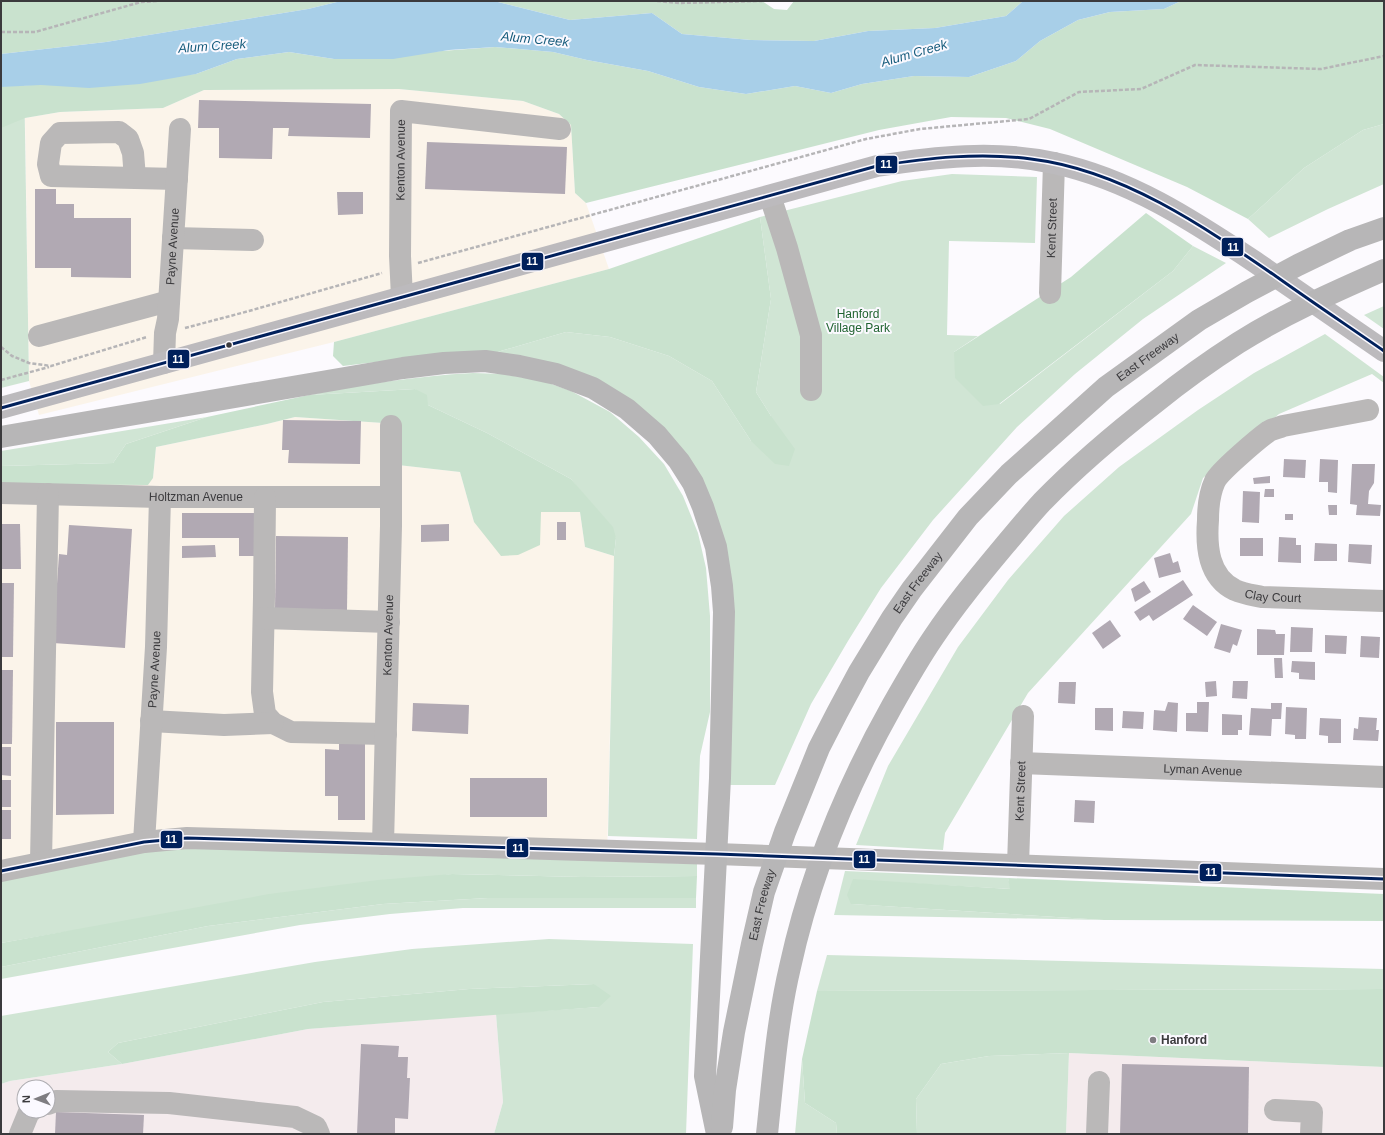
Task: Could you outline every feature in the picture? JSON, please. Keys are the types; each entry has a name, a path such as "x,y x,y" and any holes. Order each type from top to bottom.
{"highway":[{"path":"1350,240 1384,215"},
{"name":"East Freeway","path":"721,1134 728,1070 741,995 764,892 785,832 819,748 863,665 912,589 968,517 1009,474 1106,387 1199,320 1279,275 1350,240 1384,228"},
{"path":"767,1134 781,1005 800,926 826,845 851,783 882,723 931,640 968,589 1041,503 1084,461 1131,421 1181,382 1236,344 1266,326 1384,270"},
{"path":"1,437 403,368 444,363 485,361 519,366 556,374 593,388 627,409 657,435 679,461 693,483 716,547 722,586 724,612 720,778 705,1076 717,1134"}],"main road":[{"path":"1,408 877,166 937,158 990,156 1031,159 1054,163 1096,175 1138,191 1200,226 1384,351"}],"street":[{"name":"Kenton Avenue","path":"402,297 400,256 401,111 560,129"},
{"name":"Payne Avenue","path":"164,363 180,129"},
{"name":"Kent Street","path":"1050,293 1054,163"},
{"path":"135,178 177,179"},
{"path":"770,196 788,248 811,335 810,390"},
{"path":"173,238 253,240"},
{"path":"39,336 169,301"},
{"name":"Clay Court","path":"1368,410 1283,426 1270,430 1229,465 1215,480 1209,500 1206,541 1209,556 1214,569 1222,580 1234,589 1247,594 1262,597 1384,601"},
{"name":"Kenton Avenue","path":"383,844 391,497 391,426"},
{"name":"Holtzman Avenue","path":"1,493 160,497 391,497"},
{"path":"41,862 48,494"},
{"name":"Payne Avenue","path":"144,842 156,647 160,497"},
{"path":"265,498 262,692 265,714 273,723 291,732 386,734"},
{"path":"264,618 388,622"},
{"name":"Kent Street","path":"1018,865 1023,716"},
{"path":"151,721 224,725 273,723"},
{"name":"Lyman Avenue","path":"1021,763 1384,777"},
{"path":"1,871 144,842 187,838 717,854 1384,880"},
{"path":"1097,1134 1099,1082"},
{"path":"56,1101 169,1103 296,1117 316,1127 319,1134"},
{"path":"1275,1110 1312,1112 1311,1134"},
{"path":"20,1134 26,1119"}],"path":[{"path":"1,32 35,32 141,2 158,1"},
{"path":"657,1 679,3 762,1"},
{"path":"1,380 51,366"}],"shaded area":[{"path":"399,89 523,101 559,114 571,125 575,193 586,203 609,269 334,342 39,415 29,381 25,118 60,112 163,108 204,90"},
{"path":"295,417 398,424 398,465 460,472 474,522 541,512 580,512 585,547 614,556 607,860 1,881 1,484 153,478 156,447"},
{"path":"496,1014 503,1102 494,1134 1,1134 1,1084 16,1080 16,1119 56,1119 56,1079 23,1079 122,1064 308,1029"},
{"path":"1069,1053 1384,1067 1384,1134 1066,1134"}],"green space":[{"path":"1,1 341,1 308,9 106,42 1,54"},
{"path":"494,1 762,1 774,9 787,10 794,1 1023,1 1006,16 935,28 868,31 814,41 751,40 682,34 652,13 570,20"},
{"path":"1181,1 1384,1 1384,124 1363,130 1304,168 1248,219 1187,187 1050,129 1006,118 951,117 879,130 586,203 575,193 571,125 559,114 523,101 399,89 204,90 163,108 60,112 25,118 1,128 1,87 196,74 237,59 289,52 334,59 495,47 553,52 648,71 699,87 746,94 795,86 831,93 862,84 914,76 969,77 1016,61 1040,41 1078,20 1110,12 1164,9"},
{"path":"24,71 29,381 1,388 1,75"},
{"path":"1384,124 1384,184 1269,238 1248,219 1304,168 1363,130"},
{"name":"Hanford Village Park","path":"952,174 1037,177 1035,243 949,241 947,335 978,336 954,352 1000,404 1173,271 1193,246 1226,263 1143,319 1075,374 1017,427 933,520 881,588 811,704 775,785 730,785 729,589 652,418 494,353 566,332 610,337 669,356 712,381 751,441 771,416 756,392 771,299 760,217 902,181"},
{"path":"1146,213 1193,246 1173,271 999,404 983,406 955,378 954,352 1071,277"},
{"path":"760,217 771,299 756,392 795,449 789,466 775,464 751,441 712,381 669,356 610,337 566,332 494,353 434,355 343,366 333,356 334,342 609,269"},
{"path":"1384,306 1384,329 1364,315"},
{"path":"1325,334 1384,377 1384,383 1372,374 1279,414 1203,478 1191,514 1028,693 945,833 943,850 856,845 888,766 958,647 1008,580 1064,516 1119,467 1198,410 1254,373"},
{"path":"473,373 503,374 543,381 571,391 610,412 639,437 664,464 683,496 698,533 706,568 710,616 710,712 700,756 697,839 608,836 614,556 616,538 571,479 487,433 428,405 415,389 309,395 391,381"},
{"path":"415,389 427,395 428,405 487,433 571,479 613,527 616,538 614,556 585,547 580,512 541,512 540,545 518,555 501,556 474,522 460,472 398,465 398,424 295,417 156,447 153,478 148,485 1,484 1,466 113,463 126,444 207,417 309,395"},
{"path":"207,417 126,444 113,463 1,466 1,451"},
{"path":"174,846 697,864 697,876 582,877 452,874 58,933 1,943 1,881"},
{"path":"845,871 1008,878 1011,889 853,880 852,904 1104,920 834,915"},
{"path":"452,874 582,877 697,876 696,898 488,898 383,904 208,926 1,967 1,943 269,894 378,880"},
{"path":"1008,878 1384,894 1384,921 1104,920 851,904 847,895 853,879 1010,889"},
{"path":"488,898 696,898 696,908 463,908 390,914 300,925 1,979 1,967 208,926 383,904"},
{"path":"549,939 693,944 686,1134 494,1134 503,1102 496,1014 599,1007 594,984 469,989 323,1002 118,1043 108,1052 122,1064 16,1079 1,1084 1,1016 315,962 412,949"},
{"path":"827,955 1384,969 1384,989 817,991"},
{"path":"594,984 611,996 599,1007 308,1029 122,1064 108,1052 118,1043 323,1002 469,989"},
{"path":"1384,989 1384,1067 1069,1053 989,1056 941,1064 916,1099 917,1134 837,1134 836,1123 805,1103 802,1059 817,991"},
{"path":"1069,1053 1066,1134 917,1134 916,1099 941,1064 989,1056"},
{"path":"802,1059 805,1103 836,1123 837,1134 795,1134"}],"water":[{"name":"Alum Creek","path":"341,1 494,1 570,20 652,13 682,34 751,40 814,41 868,31 935,28 1006,16 1023,1 1181,1 1164,9 1110,12 1078,20 1040,41 1016,61 969,77 914,76 862,84 831,93 795,86 746,94 699,87 648,71 553,52 495,47 449,50 393,59 334,59 289,52 237,59 196,74 140,84 89,88 41,85 1,87 1,54 106,42 308,9"}],"building":[{"path":"199,100 371,104 370,138 288,136 289,128 273,128 272,159 219,158 219,128 198,128"},
{"path":"427,142 567,147 565,194 425,189"},
{"path":"35,189 56,189 56,204 74,204 74,218 131,218 131,278 71,277 71,268 35,268"},
{"path":"337,192 363,192 363,214 338,215"},
{"path":"283,420 361,421 360,464 288,463 289,450 282,450"},
{"path":"1284,459 1306,460 1305,478 1283,477"},
{"path":"1320,459 1338,460 1337,493 1328,492 1328,482 1319,482"},
{"path":"1352,464 1375,464 1374,483 1369,491 1368,504 1381,505 1380,516 1356,515 1357,505 1350,504"},
{"path":"1270,476 1270,483 1254,484 1253,478"},
{"path":"1265,489 1274,489 1274,497 1264,497"},
{"path":"1243,491 1260,492 1259,523 1242,522"},
{"path":"1328,505 1337,505 1337,515 1329,515"},
{"path":"182,513 255,513 255,556 239,556 239,538 182,538"},
{"path":"1285,514 1293,514 1293,520 1285,520"},
{"path":"557,522 566,522 566,540 557,540"},
{"path":"1,524 20,524 21,569 1,569"},
{"path":"449,524 449,541 421,542 421,525"},
{"path":"69,525 132,529 125,648 53,643 59,554 67,555"},
{"path":"276,536 348,537 347,610 275,609"},
{"path":"1279,537 1296,538 1296,545 1301,545 1301,563 1278,562"},
{"path":"1240,538 1263,538 1263,556 1240,556"},
{"path":"1315,543 1337,544 1337,561 1314,561"},
{"path":"1349,544 1372,545 1371,564 1348,562"},
{"path":"215,545 216,557 182,558 182,546"},
{"path":"1170,553 1173,563 1178,561 1181,572 1159,578 1154,558"},
{"path":"1183,580 1193,595 1153,621 1149,615 1140,621 1134,612"},
{"path":"1144,581 1151,592 1135,602 1131,589"},
{"path":"1,583 14,583 13,657 1,657"},
{"path":"1193,605 1217,622 1207,636 1183,619"},
{"path":"1110,620 1121,636 1103,649 1092,633"},
{"path":"1221,624 1242,630 1237,646 1233,644 1230,653 1214,648"},
{"path":"1291,627 1313,628 1312,652 1290,652"},
{"path":"1257,629 1275,630 1276,634 1285,634 1284,655 1257,655"},
{"path":"1325,635 1347,636 1346,654 1325,653"},
{"path":"1361,636 1380,637 1379,658 1360,657"},
{"path":"1274,658 1282,658 1283,678 1275,678"},
{"path":"1292,661 1315,662 1315,680 1299,679 1299,673 1291,672"},
{"path":"1,670 13,670 12,744 1,744"},
{"path":"1216,681 1217,696 1206,697 1205,682"},
{"path":"1233,681 1248,681 1247,699 1232,698"},
{"path":"1059,682 1076,682 1075,704 1058,703"},
{"path":"1168,702 1178,703 1177,732 1153,730 1154,710 1165,711"},
{"path":"1197,702 1209,702 1208,732 1186,731 1186,713 1197,713"},
{"path":"413,703 469,705 468,734 412,731"},
{"path":"1271,703 1282,703 1281,719 1272,719 1271,736 1249,735 1251,708 1271,709"},
{"path":"1286,707 1307,708 1306,739 1295,739 1295,735 1285,734"},
{"path":"1095,708 1113,708 1113,731 1095,730"},
{"path":"1123,711 1144,712 1143,729 1122,728"},
{"path":"1222,714 1242,715 1242,730 1238,730 1238,735 1222,735"},
{"path":"1359,717 1377,718 1376,730 1379,730 1378,741 1353,740 1354,728 1358,729"},
{"path":"1320,718 1341,719 1341,743 1328,743 1328,736 1319,735"},
{"path":"56,722 114,722 114,814 56,815"},
{"path":"339,740 365,740 365,820 338,820 338,796 325,796 325,749 339,750"},
{"path":"1,747 11,747 11,776 1,775"},
{"path":"470,778 547,778 547,817 470,817"},
{"path":"1,780 11,780 11,807 1,807"},
{"path":"1075,800 1095,801 1094,823 1074,822"},
{"path":"1,810 11,810 11,839 1,839"},
{"path":"361,1044 399,1046 398,1057 408,1057 407,1078 410,1078 408,1119 395,1118 395,1134 357,1134"},
{"path":"1122,1064 1249,1067 1248,1134 1120,1134"},
{"path":"56,1112 144,1115 143,1134 55,1134"}],"transit line":[{"name":"11","path":"1,408 877,166 934,158 973,156 1012,157 1065,165 1097,175 1129,188 1191,220 1384,351"},
{"name":"11","path":"1,871 144,842 187,838 717,854 1384,879"}],"place":[{"name":"Hanford","path":"1153,1040"}]}
